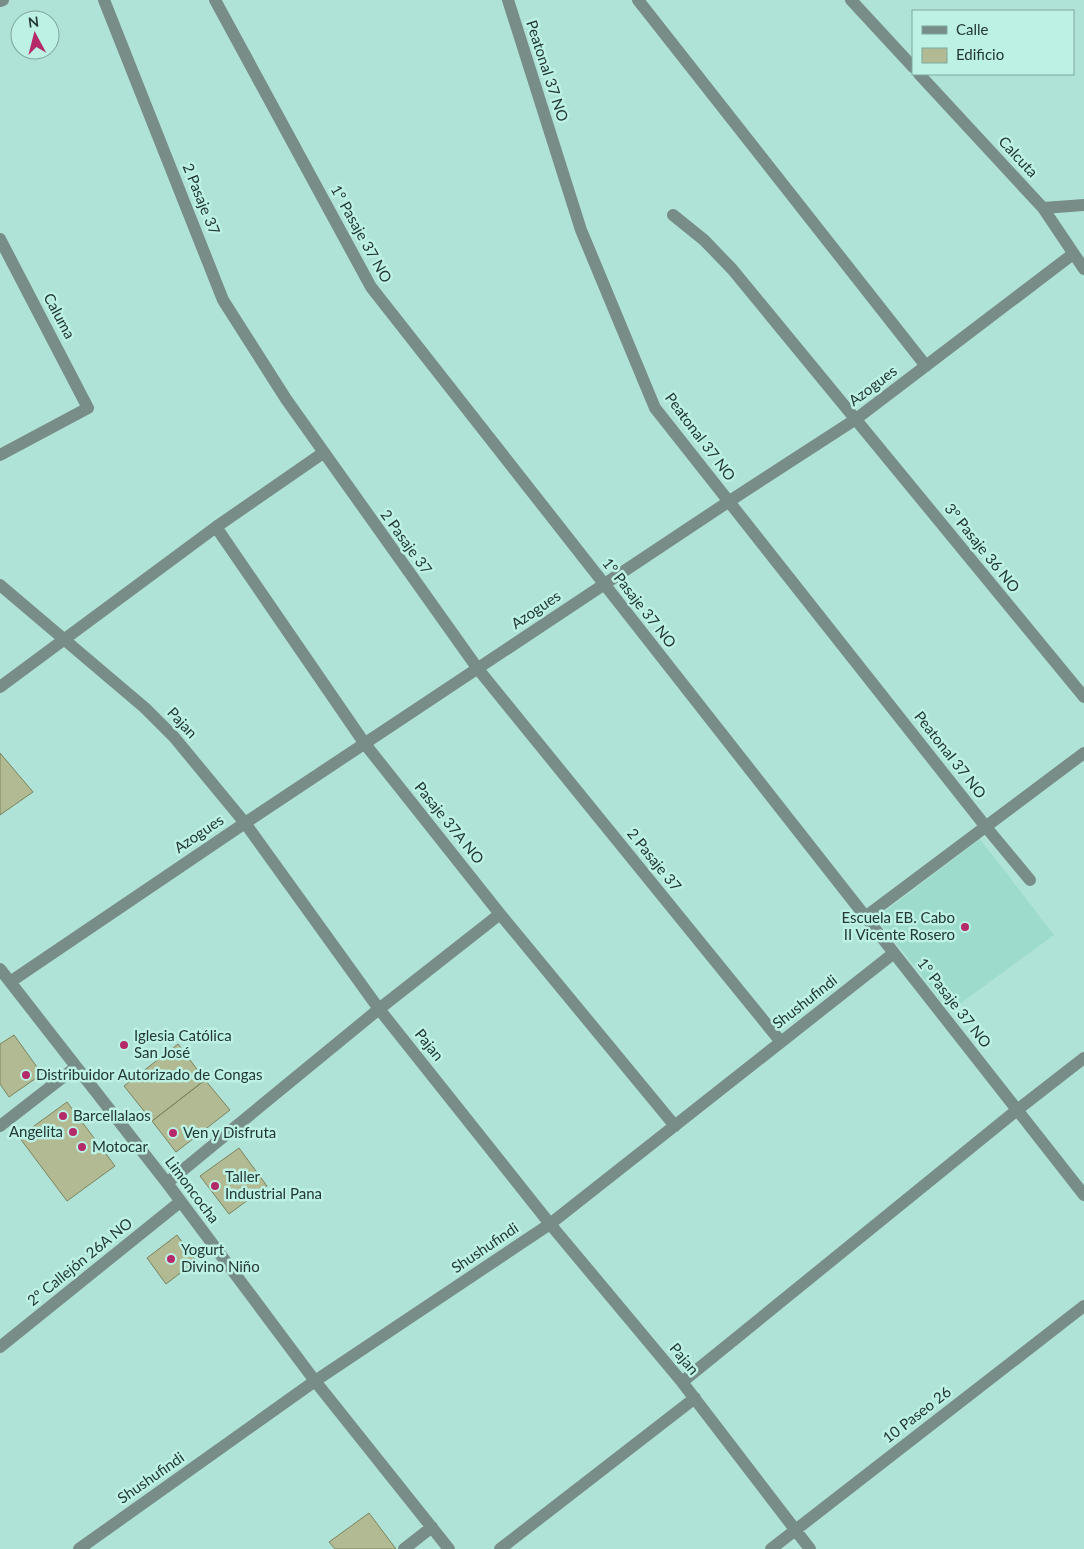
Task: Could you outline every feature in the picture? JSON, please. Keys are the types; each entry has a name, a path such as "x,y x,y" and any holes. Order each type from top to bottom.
{"street":[{"name":"2 Pasaje 37","path":"104,0 223,300 286,399 478,669 780,1042"},
{"name":"1° Pasaje 37 NO","path":"215,0 371,287 1084,1195"},
{"name":"Peatonal 37 NO","path":"508,0 581,230 655,408 1030,880"},
{"path":"638,0 926,366"},
{"path":"851,0 912,66"},
{"name":"Calcuta","path":"920,75 1043,208 1084,269"},
{"path":"1043,208 1084,205"},
{"name":"3° Pasaje 36 NO","path":"673,216 704,240 732,269 1084,697"},
{"name":"Caluma","path":"0,239 88,408 0,455"},
{"name":"Azogues","path":"10,982 604,584 856,419 1073,254"},
{"path":"0,687 216,527 323,453"},
{"name":"Pasaje 37A NO","path":"216,527 365,744 500,914 675,1126"},
{"name":"Pajan","path":"0,585 145,708 174,737 245,823 379,1009 550,1224 695,1398 810,1549"},
{"path":"865,917 1084,753"},
{"path":"167,1183 379,1009 500,914"},
{"name":"Shushufindi","path":"79,1549 315,1381 550,1224 894,953"},
{"name":"Limoncocha","path":"0,969 167,1183 315,1381 449,1549"},
{"path":"682,1382 1017,1110 1084,1058"},
{"path":"0,1126 76,1067"},
{"name":"2º Callejón 26A NO","path":"0,1347 180,1202"},
{"name":"10 Paseo 26","path":"770,1549 1084,1306"},
{"path":"500,1549 695,1398"},
{"path":"404,1549 432,1527"}],"shaded area":[{"name":"Escuela EB. Cabo II Vicente Rosero","path":"980,839 1054,935 950,1011 876,918"}],"building":[{"path":"0,753 33,792 0,815"},
{"path":"14,1035 42,1074 9,1097 0,1084 0,1044"},
{"path":"178,1044 205,1080 152,1121 124,1086"},
{"path":"205,1080 230,1110 176,1152 152,1121"},
{"path":"67,1102 115,1166 67,1201 19,1137"},
{"path":"239,1148 267,1186 229,1214 200,1176"},
{"name":"Yogurt Divino Niño","path":"177,1235 196,1261 166,1284 147,1258"},
{"path":"369,1513 396,1549 335,1549 329,1542"}],"place":[{"name":"Escuela EB. Cabo II Vicente Rosero","path":"965,927"},
{"name":"Iglesia Católica San José","path":"124,1045"},
{"name":"Distribuidor Autorizado de Congas","path":"26,1075"},
{"name":"Barcellalaos","path":"63,1116"},
{"name":"Angelita","path":"73,1132"},
{"name":"Ven y Disfruta","path":"173,1133"},
{"name":"Motocar","path":"82,1147"},
{"name":"Taller Industrial Pana","path":"215,1186"},
{"name":"Yogurt Divino Niño","path":"171,1259"}]}
